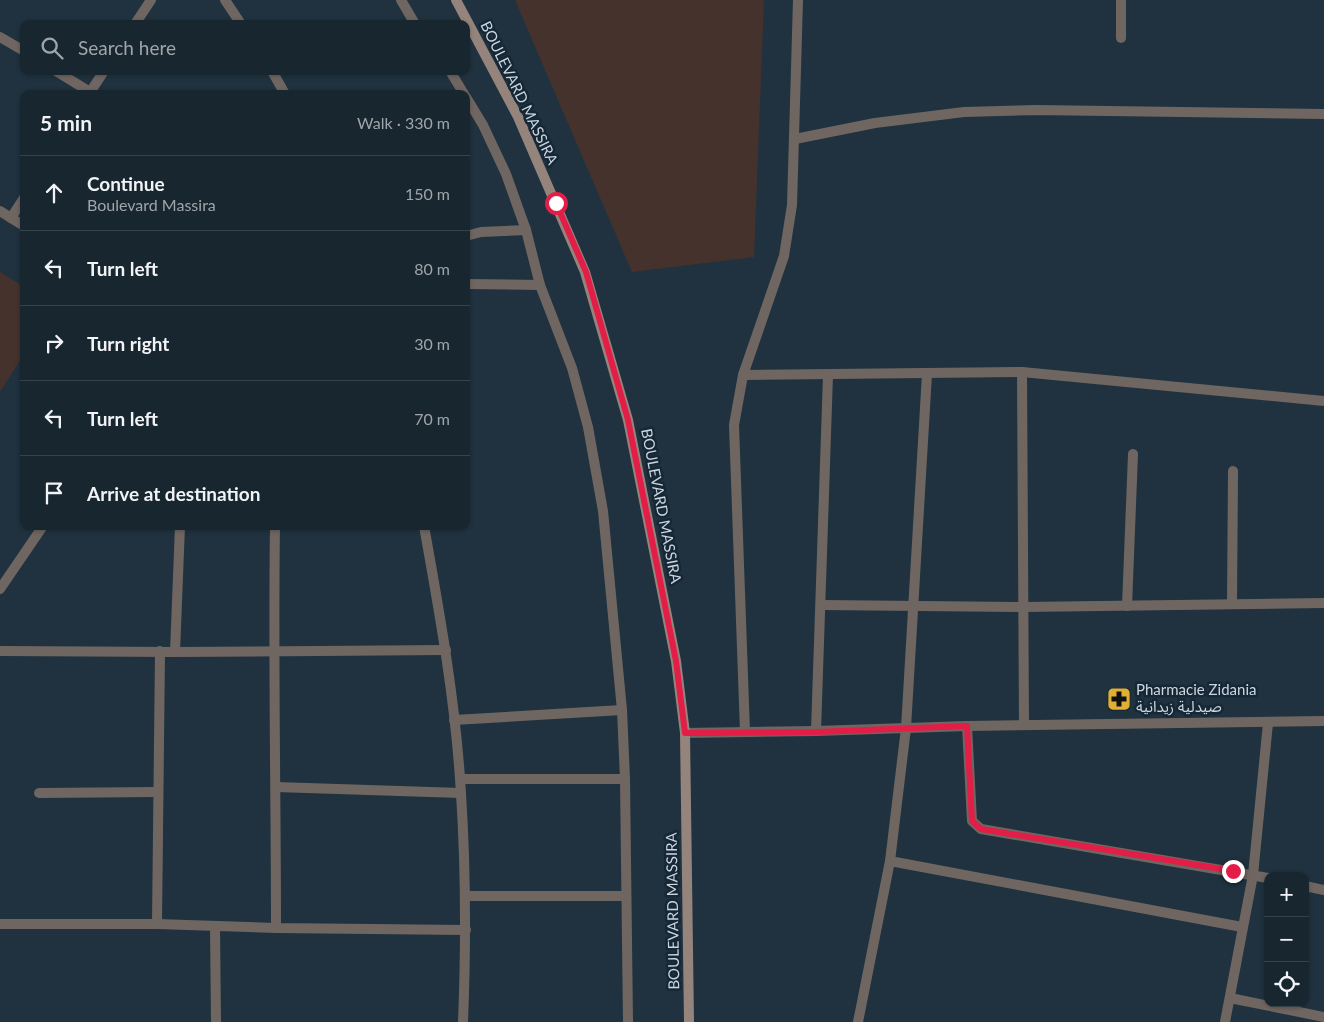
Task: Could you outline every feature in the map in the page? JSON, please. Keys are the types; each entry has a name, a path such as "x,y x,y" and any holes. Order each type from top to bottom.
{"main road":[{"name":"BOULEVARD MASSIRA","path":"456,0 467,20"},
{"name":"BOULEVARD MASSIRA","path":"470,26 518,117 586,272 628,420 676,661 685,733 689,1022"}],"street":[{"path":"138,20 151,0"},
{"path":"225,0 238,20"},
{"path":"401,0 414,20"},
{"path":"745,732 734,425 744,375 784,256 792,205 798,0"},
{"path":"1121,0 1122,38"},
{"path":"0,37 20,49"},
{"path":"62,75 85,90"},
{"path":"92,90 101,75"},
{"path":"274,75 282,90"},
{"path":"452,75 462,90"},
{"path":"470,104 483,125 506,174 526,230 540,285 572,368 588,427 603,511 622,710 628,1022"},
{"path":"795,139 875,123 964,112 1036,110 1324,114"},
{"path":"11,218 20,204"},
{"path":"0,211 20,224"},
{"path":"470,235 481,232 526,230"},
{"path":"470,284 540,285"},
{"path":"744,375 1022,372 1324,401"},
{"path":"1022,372 1024,725"},
{"path":"858,1022 890,862 906,728 927,374"},
{"path":"816,732 828,375"},
{"path":"1127,606 1133,454"},
{"path":"1232,604 1233,471"},
{"path":"0,589 40,530"},
{"path":"175,652 180,530"},
{"path":"274,530 273,651 276,787 276,928"},
{"path":"425,530 446,650 460,779 466,930 464,1022"},
{"path":"821,605 1023,607 1324,603"},
{"path":"0,650 175,652 446,650"},
{"path":"157,924 160,651"},
{"path":"454,720 622,710"},
{"path":"685,733 816,732 967,726 1324,721"},
{"path":"1225,1022 1253,874 1268,723"},
{"path":"967,726 972,821 981,829 1264,877"},
{"path":"460,779 624,779"},
{"path":"276,787 461,793"},
{"path":"39,793 158,792"},
{"path":"890,862 1242,927"},
{"path":"1309,887 1324,890"},
{"path":"465,896 626,896"},
{"path":"0,924 157,924 276,928 466,930"},
{"path":"215,926 216,1022"},
{"path":"1230,998 1324,1017"}],"shaded area":[{"path":"515,0 764,0 754,257 632,272"},
{"path":"0,272 20,284 20,360 0,392"}],"place":[{"name":"Pharmacie Zidania صيدلية زيدانية","path":"1119,699"}],"route":[{"path":"556,203 586,272 628,420 660,572 676,661 685,733 816,732 967,726 972,821 981,829 1233,871"}]}
